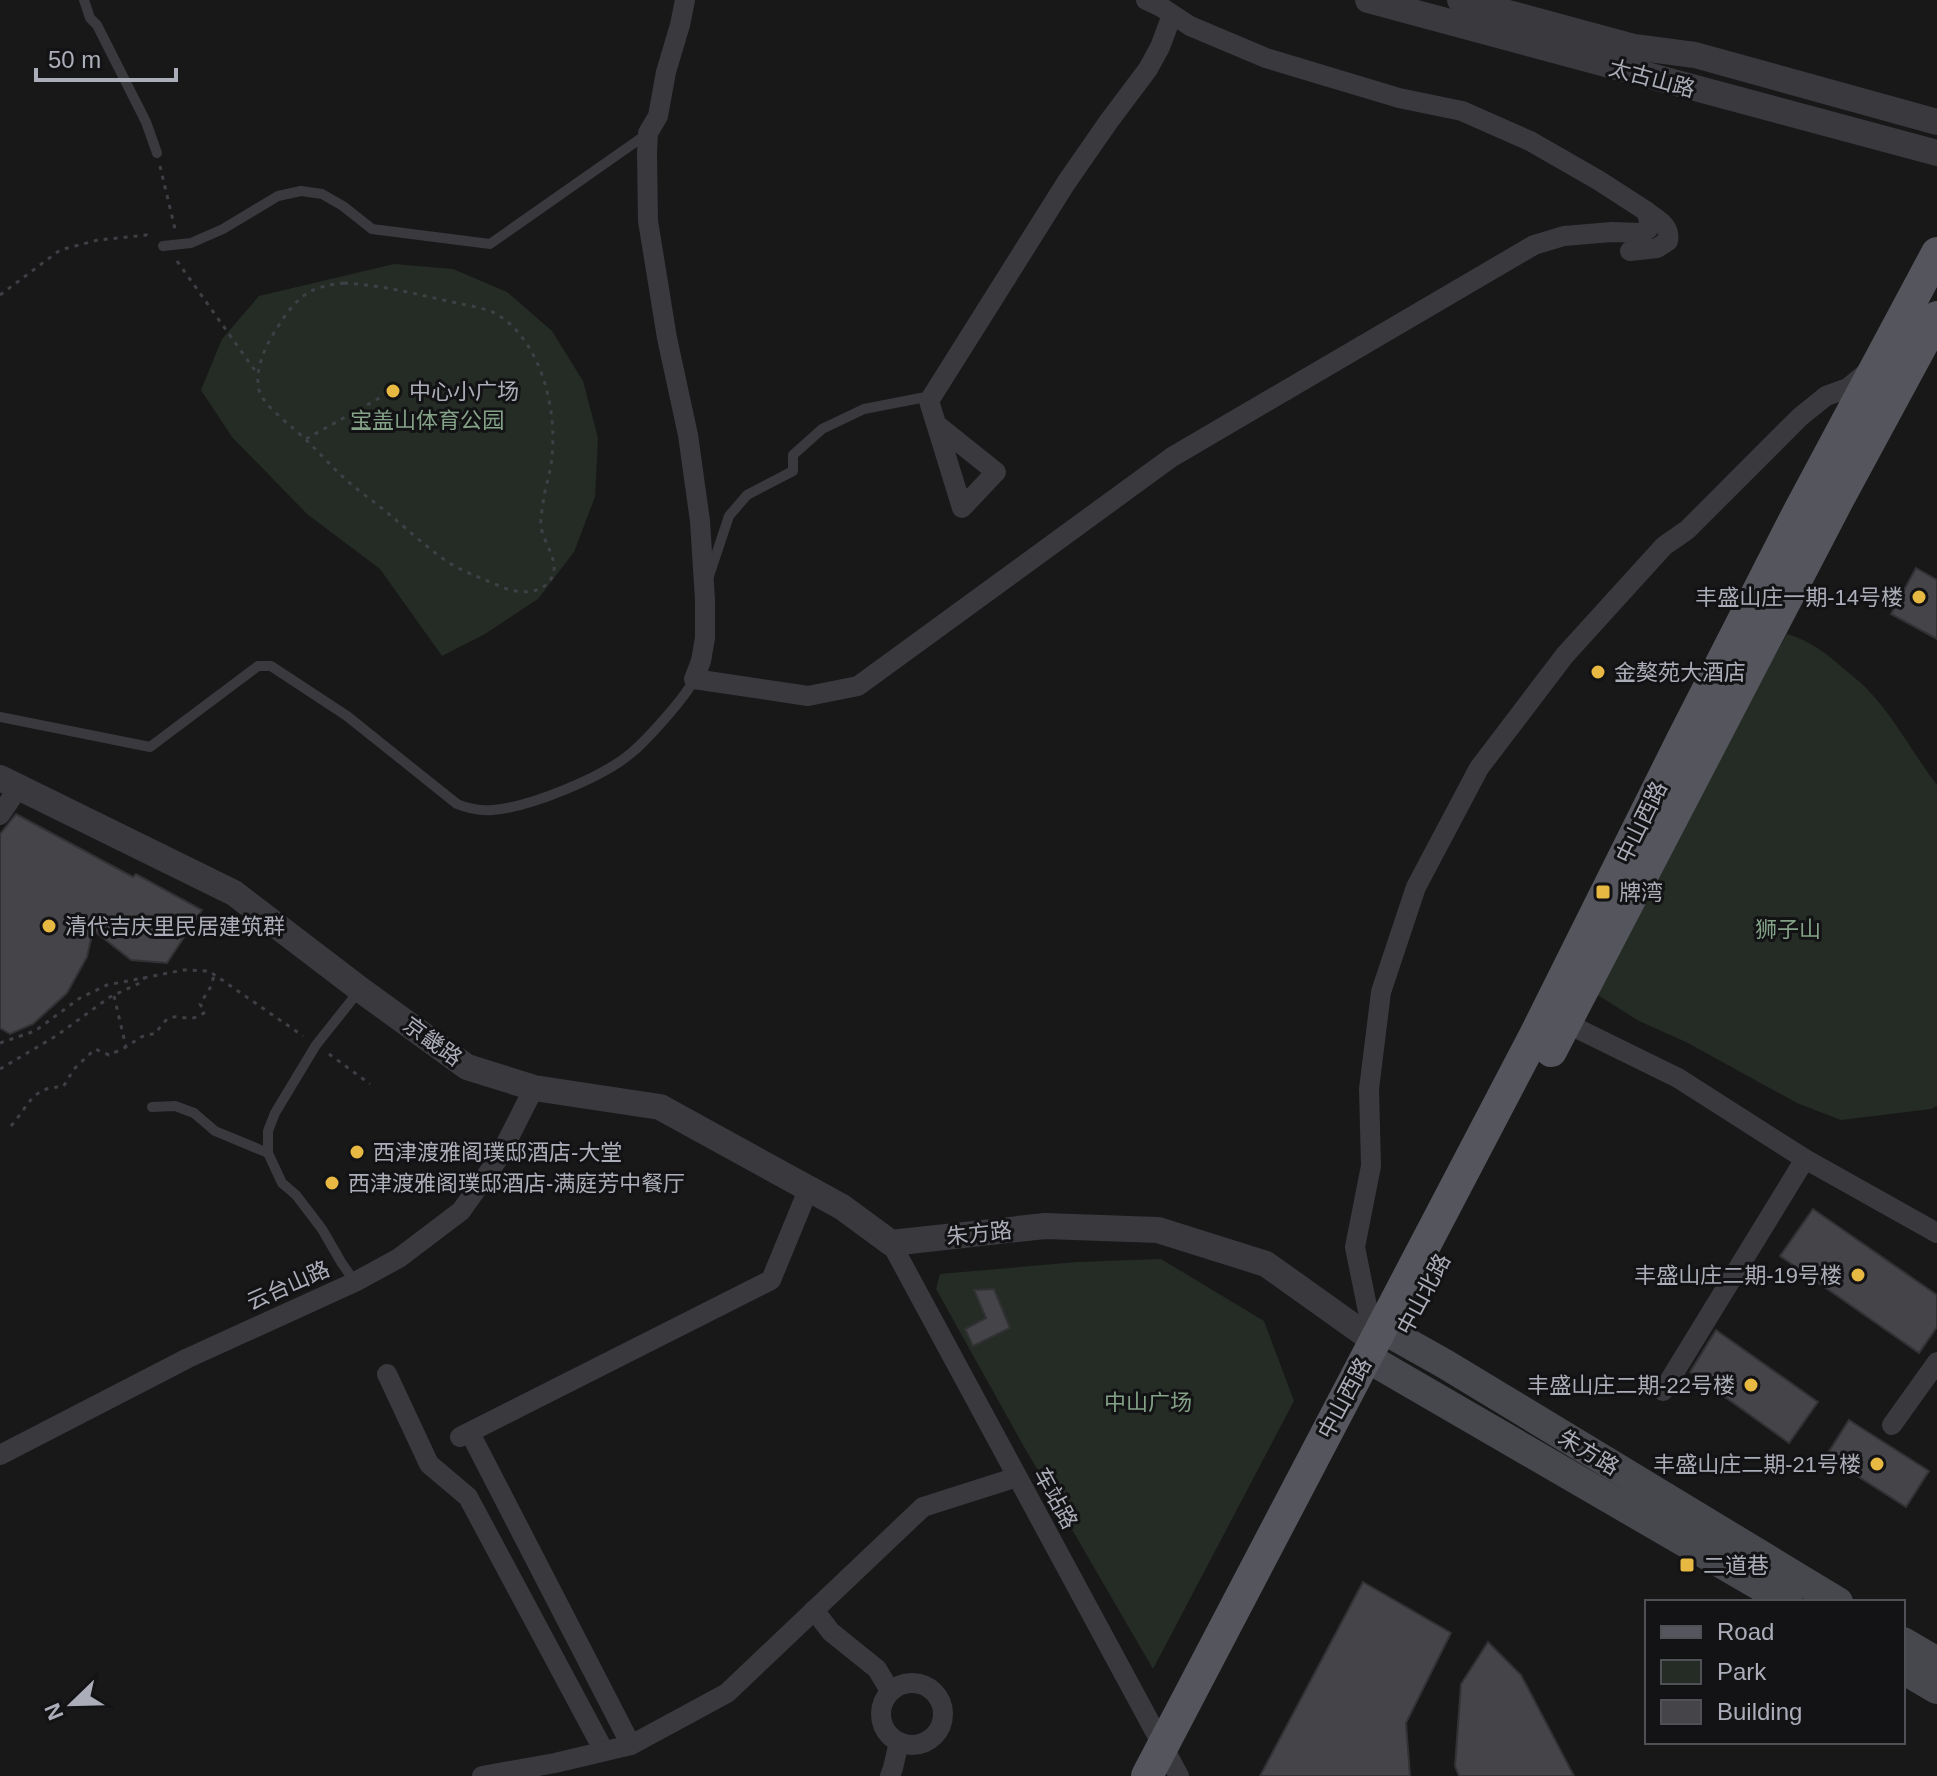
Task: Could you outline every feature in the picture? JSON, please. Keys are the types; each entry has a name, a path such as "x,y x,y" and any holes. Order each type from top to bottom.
{"main road":[{"name":"中山西路","path":"1166,1768 1280,1519 1381,1346 1689,725 1937,253"},
{"name":"中山西路","path":"1566,1023 1840,496 1937,317"},
{"name":"中山北路","path":"1166,1768 1381,1346 1566,1023"},
{"name":"朱方路","path":"1381,1346 1785,1600"},
{"name":"朱方路","path":"1381,1346 1834,1600"},
{"path":"1905,1645 1928,1674"}],"street":[{"path":"685,0 658,116 648,133 647,153 648,221 667,338 688,435 700,521 705,638 694,679 808,696 858,686 1172,457 1534,245 1564,236 1641,233 1648,229 1646,211"},
{"path":"1146,0 1190,26 1266,58 1399,98 1462,111 1530,141 1598,180 1667,227 1668,241 1657,248 1630,251"},
{"name":"太古山路","path":"1368,0 1937,153"},
{"name":"太古山路","path":"1460,0 1634,47 1695,55 1937,122"},
{"path":"936,424 929,401 1066,183 1148,69 1172,15"},
{"path":"1381,1346 1355,1247 1371,1166 1369,1089 1381,992 1416,887 1479,768 1565,655 1664,546 1687,530 1800,417 1826,396 1848,388 1878,364"},
{"path":"0,815 9,782"},
{"name":"京畿路","path":"9,782 234,893 467,1067 534,1088 660,1107 842,1207 891,1243"},
{"path":"1566,1023 1678,1078 1805,1159 1937,1233"},
{"name":"云台山路","path":"0,1455 188,1358 355,1282 399,1258 461,1211 498,1159 534,1088"},
{"path":"1663,1391 1805,1159"},
{"path":"631,1745 465,1435 771,1280 808,1190"},
{"name":"朱方路","path":"891,1243 1045,1226 1158,1230 1266,1264 1381,1346"},
{"name":"车站路","path":"891,1243 1017,1477 1166,1768"},
{"path":"1892,1425 1937,1362"},
{"path":"387,1374 429,1464 468,1497 604,1751"},
{"path":"482,1776 631,1745 727,1693 923,1507 1017,1477"},
{"path":"814,1610 831,1632 877,1669 890,1691"},
{"path":"907,1683 926,1686 934,1692 943,1710 943,1719 932,1738 913,1745 893,1739 885,1731 881,1710 890,1691 907,1683"},
{"path":"890,1776 899,1742"}],"lane":[{"path":"84,0 90,18 97,25 146,122 157,153"},
{"path":"163,246 191,243 223,229 278,196 301,191 322,194 372,229 490,244 648,133"},
{"path":"704,589 729,516 747,495 793,471 793,455 822,429 864,409 932,396"},
{"path":"0,717 150,747 258,666 271,666 347,716 457,804 470,810 494,810 572,787 631,754 677,703 694,679"},
{"path":"355,1282 322,1229 296,1195 282,1183 268,1153 268,1131 275,1113 316,1045 361,990"},
{"path":"152,1107 175,1106 194,1113 215,1131 268,1153"}],"path":[{"path":"157,153 179,244"},
{"path":"0,295 60,250 98,240 147,235 171,251 256,371 260,394 345,479 442,558 463,570 517,591 542,588 549,582 554,574 554,561 541,519 552,457 553,420 548,394 532,352 515,329 496,313 402,290 344,283 322,285 308,291 283,318 270,339 257,376"},
{"path":"306,439 392,391"},
{"path":"0,1043 35,1031 80,998 107,985 184,970 209,971 370,1084"},
{"path":"11,1126 22,1109 42,1090 63,1087 74,1069 95,1049 109,1055 132,1044 138,1037 155,1034 173,1017 191,1019 203,1015 205,1012 200,1004 214,975"},
{"path":"0,1069 43,1044 114,995 142,982 145,977"},
{"path":"114,995 126,1047"}],"green space":[{"name":"宝盖山体育公园","path":"394,264 453,269 507,292 552,331 583,381 598,438 595,497 574,552 538,599 485,634 442,656 380,569 307,514 232,437 201,390 222,339 259,296"},
{"name":"狮子山","path":"1787,634 1818,648 1865,687 1887,712 1937,785 1937,1106 1931,1109 1841,1120 1797,1103 1686,1042 1639,1021 1585,987"},
{"name":"中山广场","path":"1161,1259 1264,1321 1294,1401 1153,1669 936,1289 940,1274 1077,1262"}],"building":[{"name":"丰盛山庄一期-14号楼","path":"1916,568 1937,580 1937,639 1891,614"},
{"name":"清代吉庆里民居建筑群","path":"16,814 202,910 167,963 131,960 93,930 87,957 67,993 33,1024 10,1034 0,1028 0,834"},
{"name":"丰盛山庄二期-19号楼","path":"1813,1209 1937,1295 1937,1327 1919,1353 1780,1256"},
{"path":"994,1289 1010,1328 973,1346 965,1329 986,1318 974,1290"},
{"name":"丰盛山庄二期-22号楼","path":"1716,1330 1818,1402 1789,1443 1690,1372"},
{"name":"丰盛山庄二期-21号楼","path":"1849,1420 1929,1471 1906,1507 1826,1456"},
{"path":"1363,1582 1451,1633 1406,1723 1410,1776 1260,1776"},
{"path":"1488,1642 1521,1675 1574,1776 1459,1776 1455,1766 1461,1684"}],"place":[{"name":"中心小广场","path":"393,391"},
{"name":"丰盛山庄一期-14号楼","path":"1919,597"},
{"name":"金獒苑大酒店","path":"1598,672"},
{"name":"牌湾","path":"1603,892"},
{"name":"清代吉庆里民居建筑群","path":"49,926"},
{"name":"西津渡雅阁璞邸酒店-大堂","path":"357,1152"},
{"name":"西津渡雅阁璞邸酒店-满庭芳中餐厅","path":"332,1183"},
{"name":"丰盛山庄二期-19号楼","path":"1858,1275"},
{"name":"丰盛山庄二期-22号楼","path":"1751,1385"},
{"name":"丰盛山庄二期-21号楼","path":"1877,1464"},
{"name":"二道巷","path":"1687,1565"}]}
